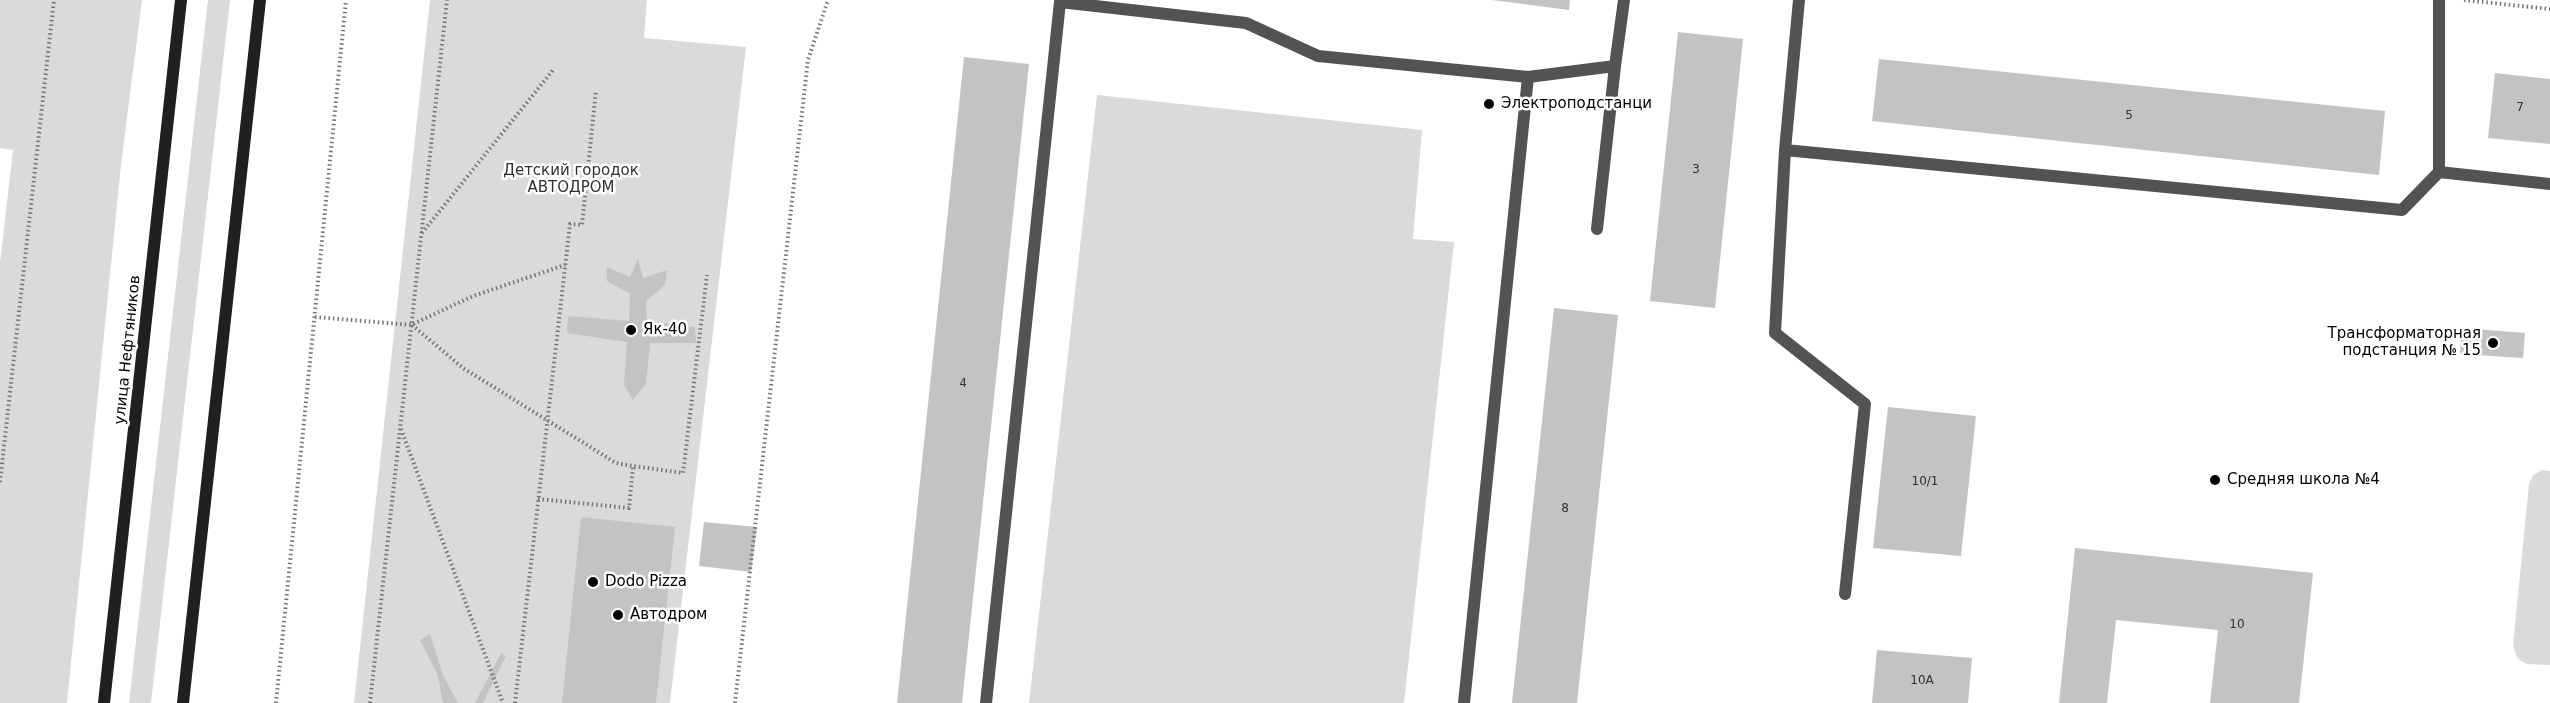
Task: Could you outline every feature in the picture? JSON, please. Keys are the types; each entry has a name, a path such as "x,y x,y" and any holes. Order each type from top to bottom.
{"main road":[{"name":"улица Нефтяников","path":"104,703 181,0"},
{"path":"183,703 260,0"}],"lane":[{"path":"1597,229 1624,0"},
{"path":"1799,0 1785,150 1775,333 1865,404 1845,594"},
{"path":"1785,150 2402,210 2439,172 2439,0"},
{"path":"986,703 1060,2 1246,23 1318,56 1528,77 1615,66"},
{"path":"1464,703 1528,77"},
{"path":"2439,172 2550,184"}],"path":[{"path":"0,482 54,0"},
{"path":"276,703 346,0"},
{"path":"370,703 447,0"},
{"path":"735,703 808,60 828,0"},
{"path":"2462,0 2550,9"},
{"path":"422,234 553,70"},
{"path":"515,703 570,224 582,225 596,90"},
{"path":"315,317 411,325 473,296 566,265"},
{"path":"411,325 463,368 615,463 683,472 707,274"},
{"path":"401,428 503,703"},
{"path":"538,499 629,508 633,466"}],"green space":[{"path":"0,0 142,0 121,165 67,703 0,703 0,263 13,150 0,148"},
{"path":"208,0 230,0 151,703 129,703"},
{"name":"Детский городок АВТОДРОМ","path":"430,0 647,0 644,38 746,47 670,703 354,703"},
{"path":"1097,95 1422,130 1413,239 1454,242 1404,703 1029,703"},
{"path":"2542,470 2550,471 2550,665 2527,664 2521,661 2513,646 2529,484 2533,475"}],"building":[{"path":"1492,0 1570,0 1569,10"},
{"path":"1678,32 1743,39 1715,308 1650,301"},
{"path":"964,57 1029,64 962,703 897,703"},
{"path":"1879,59 2385,111 2379,175 1872,121"},
{"path":"2495,73 2550,79 2550,144 2488,138"},
{"name":"Як-40","path":"638,258 643,278 667,270 665,285 646,301 647,321 695,327 696,343 650,343 646,384 633,400 624,385 627,342 567,333 568,316 629,321 630,294 607,281 606,267 630,277"},
{"path":"1554,308 1618,315 1577,703 1512,703"},
{"name":"Трансформаторная подстанция № 15","path":"2462,328 2525,333 2523,358 2460,354"},
{"path":"1888,407 1976,416 1961,556 1873,548"},
{"name":"Автодром","path":"581,517 675,527 656,703 562,703"},
{"path":"704,522 757,527 751,572 699,566"},
{"path":"2075,548 2313,573 2299,703 2210,703 2218,630 2116,620 2107,703 2059,703"},
{"path":"430,634 443,675 458,703 443,703 438,676 420,640"},
{"path":"1877,650 1972,658 1968,703 1872,703"},
{"path":"501,653 506,656 483,703 475,703"}],"place":[{"name":"Электроподстанци","path":"1489,104"},
{"name":"Як-40","path":"631,330"},
{"name":"Трансформаторная подстанция № 15","path":"2493,343"},
{"name":"Средняя школа №4","path":"2215,480"},
{"name":"Dodo Pizza","path":"593,582"},
{"name":"Автодром","path":"618,615"}]}
